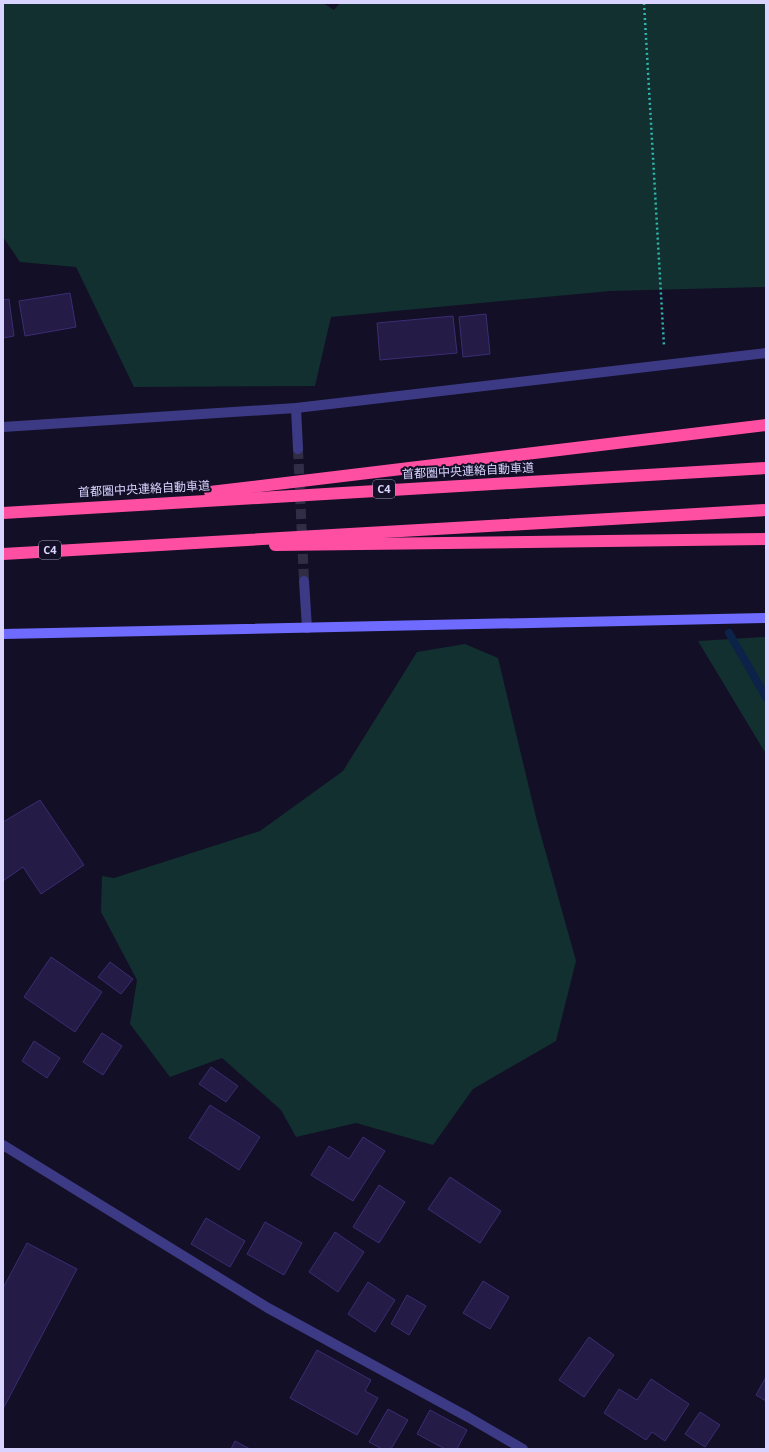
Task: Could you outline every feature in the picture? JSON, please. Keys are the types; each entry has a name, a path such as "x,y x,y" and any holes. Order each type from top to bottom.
{"highway":[{"path":"97,506 766,425"},
{"name":"首都圏中央連絡自動車道","path":"3,513 97,506 766,468"},
{"name":"C4","path":"3,554 97,547 766,510"},
{"path":"97,547 766,539"}],"street":[{"path":"3,427 296,408 766,353"},
{"path":"296,408 298,449"},
{"path":"304,581 307,628"},
{"path":"3,634 766,618"},
{"path":"3,1145 268,1308 468,1416 523,1449"}],"path":[{"path":"644,3 665,364"}],"green space":[{"path":"3,3 323,3 334,10 340,3 766,3 766,287 610,291 331,317 315,386 134,387 76,267 20,262 3,237"},
{"path":"766,637 766,754 698,641"},
{"path":"465,644 498,658 537,821 576,961 556,1041 473,1089 433,1145 356,1123 296,1137 281,1110 222,1058 170,1077 130,1024 137,980 101,912 102,876 114,878 260,831 343,771 417,652"}],"building":[{"path":"70,293 76,327 25,336 19,301"},
{"path":"9,299 14,336 3,338 3,300"},
{"path":"486,314 490,354 463,357 459,317"},
{"path":"453,316 457,353 380,360 377,323"},
{"path":"40,800 84,865 41,894 23,867 3,881 3,822"},
{"path":"51,957 102,992 75,1032 24,997"},
{"path":"110,962 133,979 121,994 98,977"},
{"path":"102,1033 122,1046 103,1075 83,1062"},
{"path":"34,1041 60,1058 47,1078 22,1061"},
{"path":"211,1067 238,1086 226,1102 199,1084"},
{"path":"210,1105 260,1137 239,1170 189,1138"},
{"path":"363,1137 385,1151 353,1201 311,1175 329,1146 349,1159"},
{"path":"450,1177 501,1211 480,1243 428,1209"},
{"path":"379,1185 405,1202 379,1243 353,1227"},
{"path":"206,1218 245,1241 230,1267 191,1244"},
{"path":"265,1222 302,1243 284,1275 247,1254"},
{"path":"335,1232 364,1252 338,1292 309,1272"},
{"path":"27,1243 77,1269 3,1409 3,1288"},
{"path":"483,1281 509,1297 490,1329 463,1313"},
{"path":"368,1282 395,1300 375,1332 348,1314"},
{"path":"407,1295 426,1306 409,1335 391,1324"},
{"path":"589,1337 614,1355 584,1397 559,1380"},
{"path":"317,1350 371,1380 365,1391 378,1398 357,1435 290,1398"},
{"path":"766,1377 766,1401 756,1395"},
{"path":"651,1379 689,1404 665,1441 652,1432 646,1440 604,1413 619,1389 637,1400"},
{"path":"388,1409 408,1420 391,1449 382,1449 369,1442"},
{"path":"430,1410 467,1430 457,1449 445,1449 417,1434"},
{"path":"700,1412 720,1425 705,1447 685,1434"},
{"path":"235,1441 250,1449 231,1449"}],"waterway":[{"path":"729,633 766,697"}],"tunnel":[{"path":"298,449 304,581"}]}
